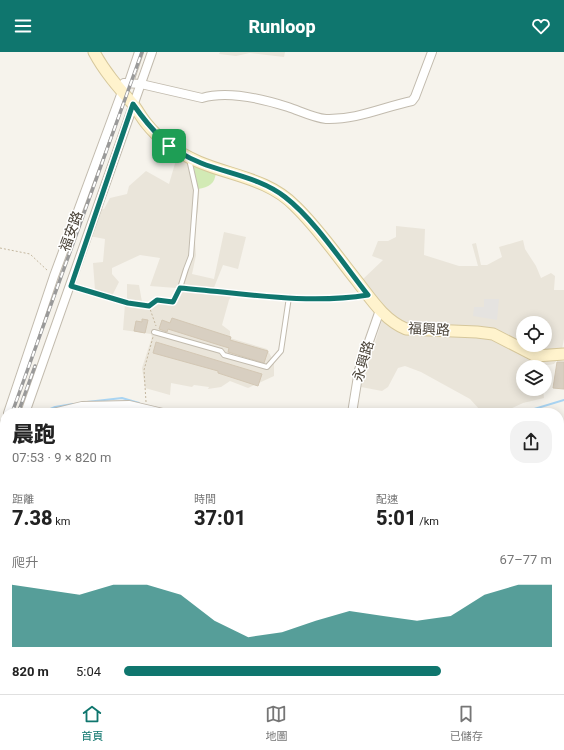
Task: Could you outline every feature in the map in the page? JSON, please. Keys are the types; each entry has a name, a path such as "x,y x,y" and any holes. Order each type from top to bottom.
{"street":[{"name":"福興路","path":"94,52 100,64 156,134 169,146 189,158 247,177 284,196 315,228 380,310 395,325 406,330 493,334 536,356 564,354"},
{"path":"120,89 129,82 139,52"},
{"name":"福安路","path":"27,408 71,286 152,52"},
{"path":"129,82 202,98 209,96 236,96 255,99 325,119 352,117 412,101 415,97 432,52"},
{"name":"福安路","path":"10,408 54,276 120,89"},
{"name":"永興路","path":"353,408 359,370 380,310"},
{"path":"74,408 82,406 110,405 129,405 142,408"}],"lane":[{"path":"189,158 196,190 191,256 180,288 289,297 342,299 368,295"},
{"path":"154,332 221,351 224,355 267,367 281,351 289,297"}],"path":[{"path":"0,248 30,254 54,276"},
{"path":"71,286 128,303 149,306 157,300 173,302 180,288"},
{"path":"147,408 144,370 156,324 149,306"}],"shaded area":[{"path":"220,52 285,52 284,57 250,53 236,56 219,54"},
{"path":"176,160 192,164 194,177 200,179 198,211 194,228 196,255 192,274 214,279 224,232 246,237 238,269 223,265 213,290 234,292 229,300 222,325 230,331 230,338 267,349 274,362 274,376 248,388 230,381 221,387 208,389 209,387 194,385 192,387 171,383 170,395 145,388 142,368 152,337 151,334 123,330 125,304 127,299 127,284 139,285 142,302 150,303 154,297 167,300 176,296 176,288 150,286 160,258 140,255 112,268 112,274 119,282 112,296 95,290 93,263 103,262 105,239 89,236 96,208 104,209 110,198 127,194 129,186 146,171 169,184"},
{"path":"396,226 425,229 424,255 459,266 478,266 472,244 476,243 481,265 487,265 502,257 499,247 523,240 525,249 536,266 541,278 551,273 555,276 554,290 564,290 564,339 561,354 554,364 552,364 552,360 516,360 516,396 544,396 544,398 523,403 512,408 478,408 470,399 421,372 405,366 398,368 388,387 382,391 361,387 383,317 362,280 383,260 372,256 378,241 388,241 396,237"},
{"path":"484,299 499,299 497,320 473,316 474,307 484,307"}],"green space":[{"path":"193,164 216,172 211,184 198,189"}],"building":[{"path":"172,318 231,337 230,340 268,351 264,363 228,352 229,348 168,329 167,332 159,329 162,320 170,323"},
{"path":"142,319 148,320 145,333 134,331 136,321 142,322"},
{"path":"156,342 262,374 258,386 218,373 218,371 153,353"},
{"path":"557,362 564,362 564,389 553,388"}],"waterway":[{"path":"87,402 122,398 139,403"},
{"path":"538,408 564,400"},
{"path":"53,408 73,404"}],"railway":[{"path":"14,408 142,52"},
{"path":"20,408 35,366"}],"route":[{"path":"133,104 146,123 169,146 180,154 200,163 247,177 284,196 315,228 368,295 342,299 286,297 180,288 173,302 157,300 149,306 128,303 71,286 133,104"}]}
